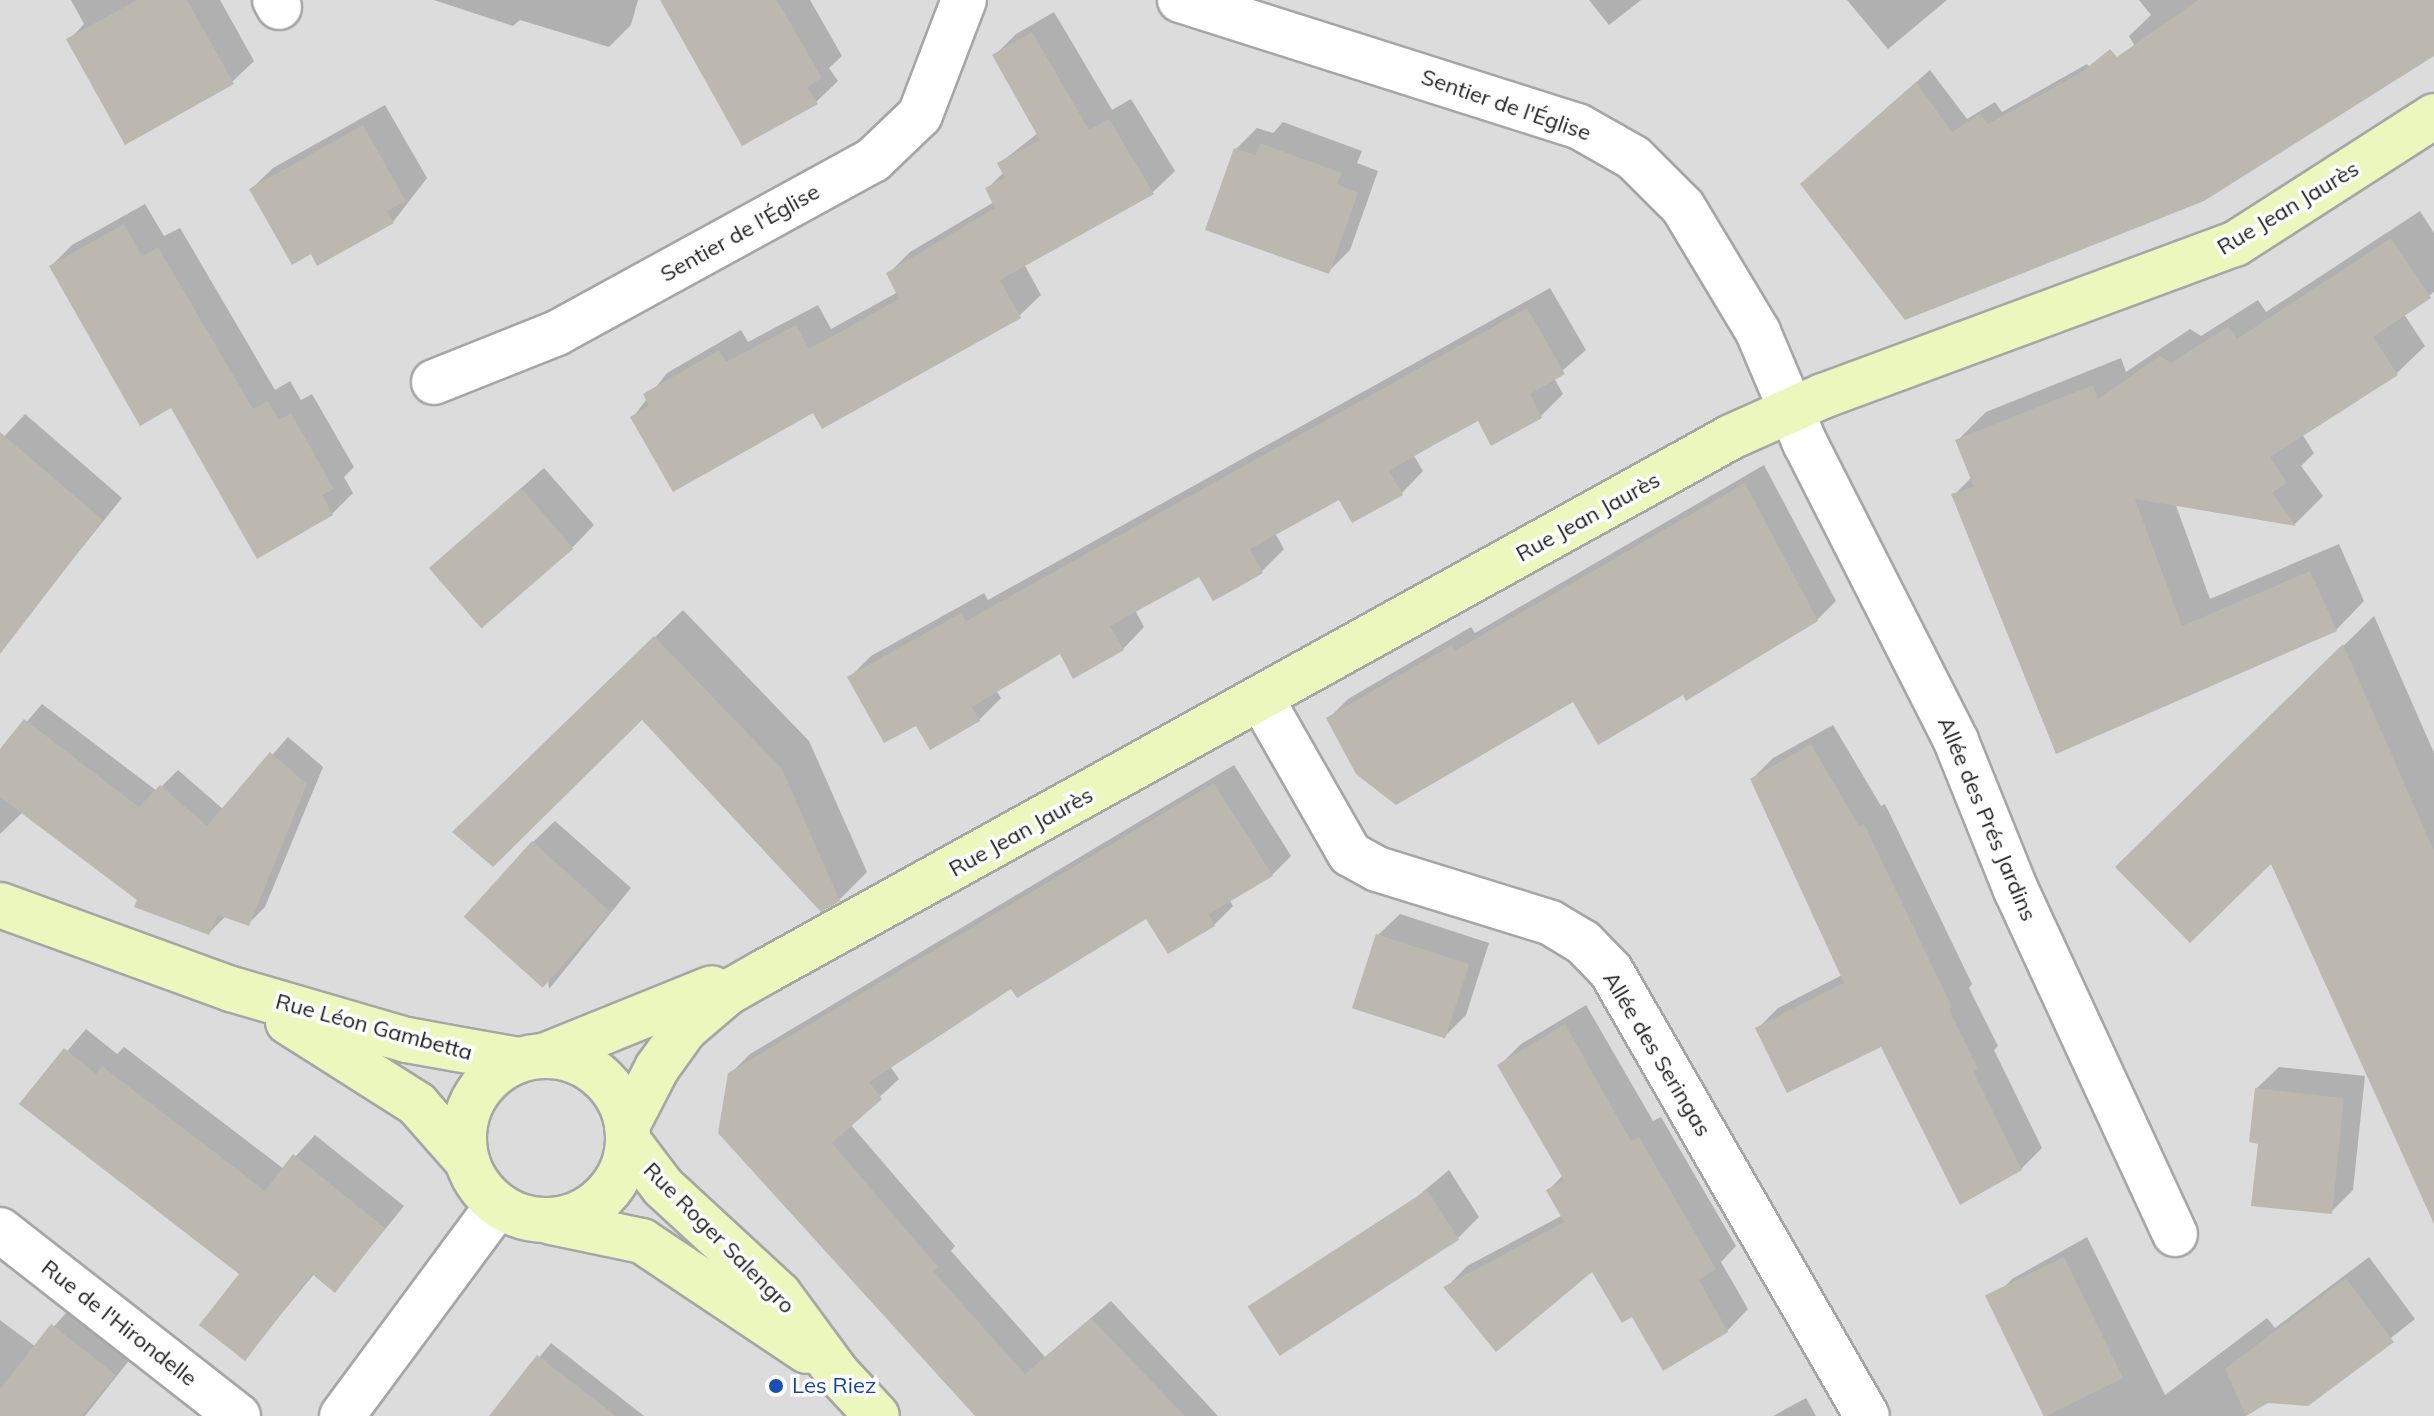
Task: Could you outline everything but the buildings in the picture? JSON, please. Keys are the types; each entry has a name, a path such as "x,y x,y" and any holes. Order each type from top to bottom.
{"street":[{"name":"Sentier de l'Église","path":"434,382 557,333 873,160 920,115 964,0"},
{"name":"Sentier de l'Église","path":"1180,0 1544,114 1634,158 1683,207 1726,271 1791,409"},
{"name":"Rue Jean Jaurès","path":"628,1134 675,1040 698,1015 764,972 1262,700 1686,462 1791,409 2235,244 2431,124"},
{"name":"Allée des Prés Jardins","path":"1791,409 1956,741 2022,903 2175,1234"},
{"name":"Allée des Seringas","path":"1262,700 1350,854 1377,869 1551,923 1583,942 1611,971 1867,1416"},
{"name":"Rue Léon Gambetta","path":"0,905 231,989 407,1040 531,1058"},
{"name":"Rue Jean Jaurès","path":"531,1058 764,972"},
{"name":"Rue Léon Gambetta","path":"231,989 417,1104 467,1161"},
{"path":"531,1058 571,1059 594,1071 620,1101 628,1134 623,1166 602,1199 578,1214 518,1212 479,1186 467,1161 463,1133 476,1094 494,1073 531,1058"},
{"name":"Rue Roger Salengro","path":"628,1134 663,1187 779,1294 838,1374 877,1416"},
{"path":"342,1416 518,1212"},
{"name":"Rue Roger Salengro","path":"518,1212 642,1241 838,1374"},
{"name":"Rue de l'Hirondelle","path":"0,1230 238,1416"}],"shaded area":[{"path":"0,0 2434,0 2434,1416 0,1416"}],"place":[{"name":"Les Riez","path":"776,1386"}]}
